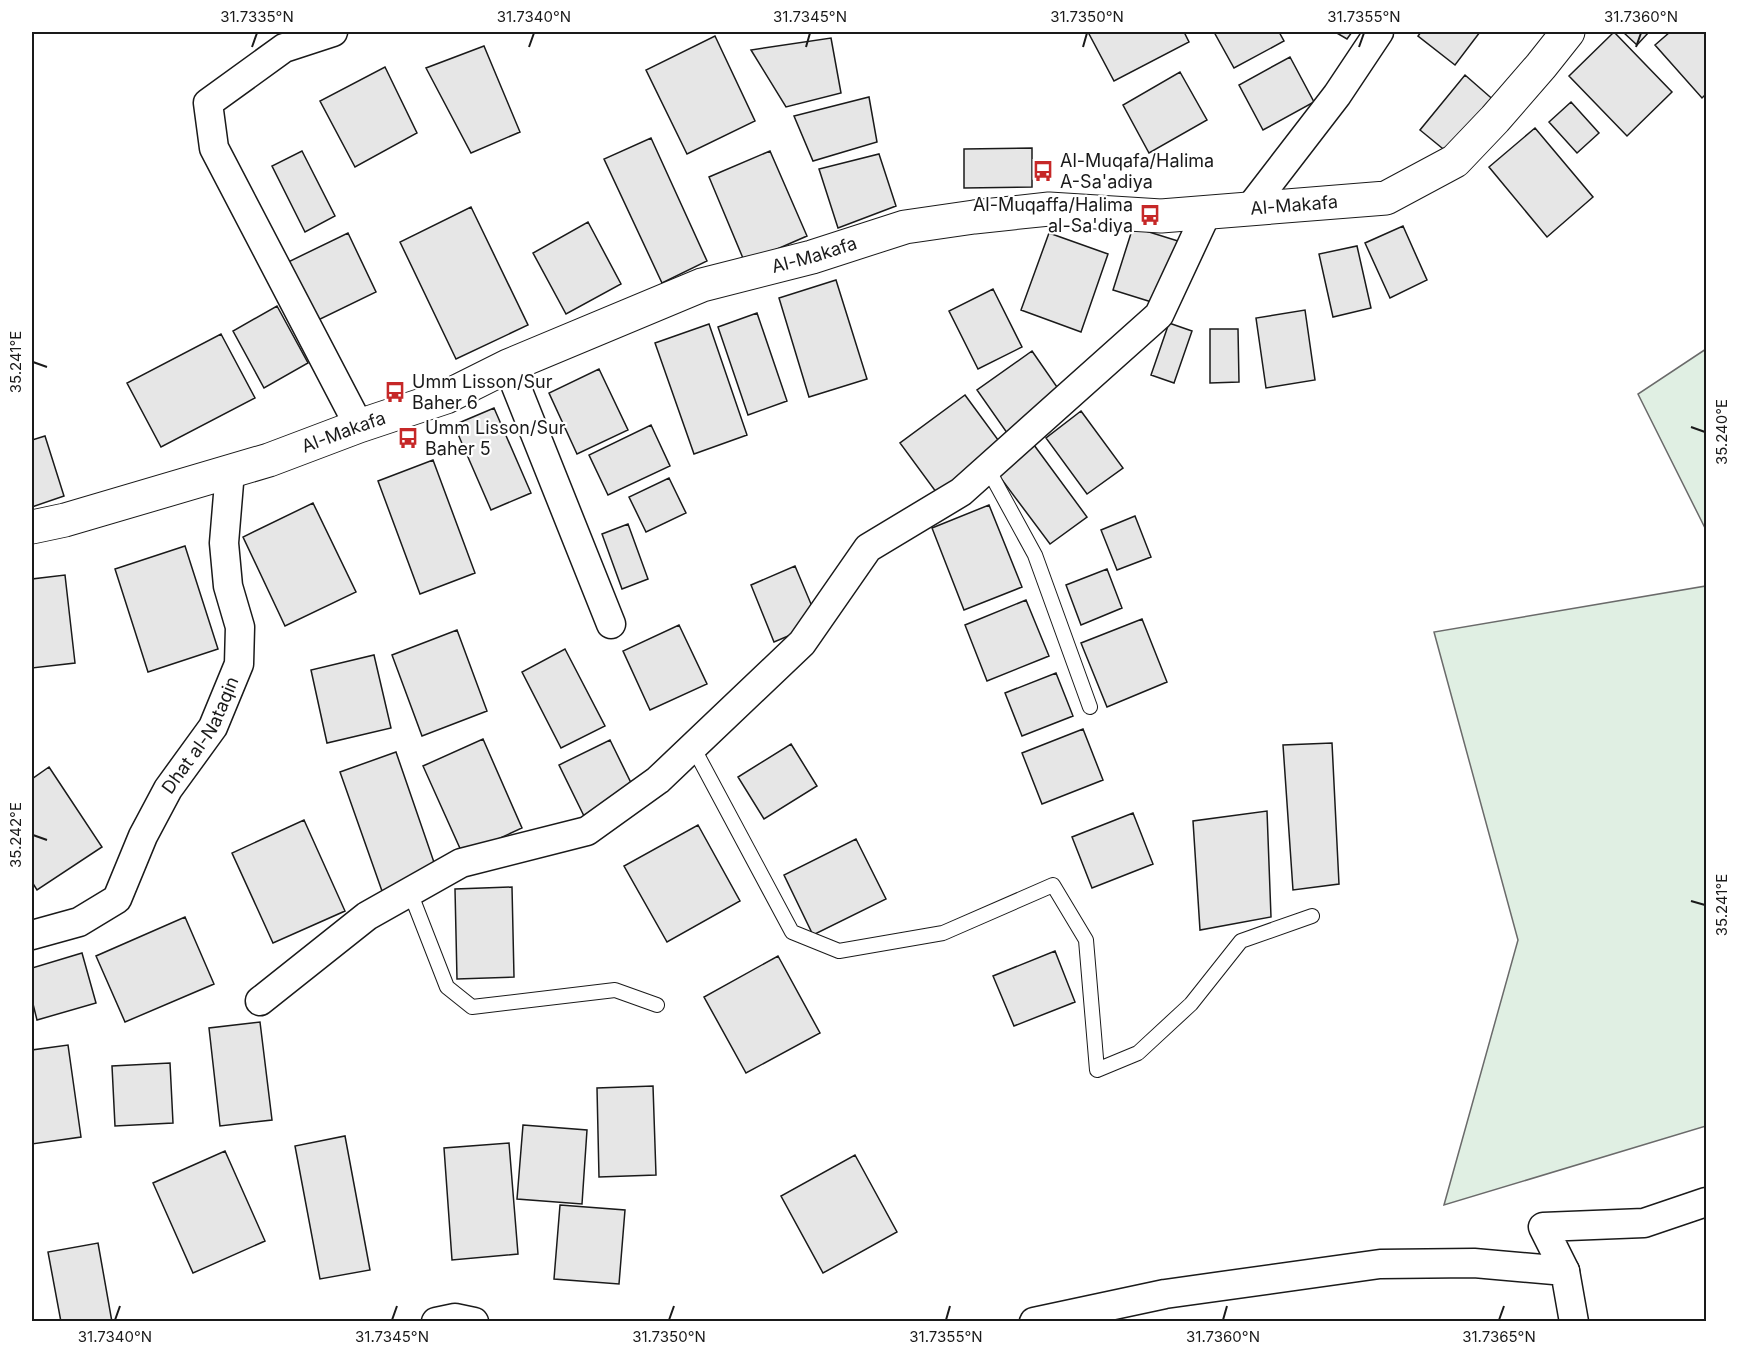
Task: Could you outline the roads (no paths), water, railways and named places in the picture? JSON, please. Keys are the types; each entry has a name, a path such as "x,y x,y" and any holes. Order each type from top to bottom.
{"street":[{"path":"333,32 284,48 208,103 214,148 359,426"},
{"path":"1250,208 1337,94 1379,32"},
{"name":"Al-Makafa","path":"32,527 65,520 269,460 359,426 446,397 508,366 702,285 812,257 905,228 974,217 1049,209 1161,216 1386,198 1455,161 1496,119 1568,32"},
{"path":"260,1001 367,916 461,863 587,831 658,780 802,643 868,548 961,492 1159,315 1207,212"},
{"path":"508,366 611,624"},
{"name":"Dhat al-Nataqin","path":"32,934 79,922 117,899 143,836 168,789 213,727 239,664 240,627 228,586 224,543 230,471"},
{"path":"1574,1322 1565,1271 1543,1227 1644,1223 1707,1202"},
{"path":"1034,1322 1165,1294 1380,1264 1474,1263 1565,1271"},
{"path":"436,1322 455,1318 474,1322"}],"lane":[{"path":"988,469 1035,555 1090,707"},
{"path":"693,747 792,932 839,951 943,933 1053,885 1086,940 1097,1070 1138,1053 1191,1004 1241,941 1312,916"},
{"path":"410,892 447,987 472,1007 615,990 657,1005"}],"place":[{"name":"Al-Muqafa/Halima A-Sa'adiya","path":"1043,171"},
{"name":"Al-Muqaffa/Halima al-Sa'diya","path":"1150,215"},
{"name":"Umm Lisson/Sur Baher 6","path":"395,392"},
{"name":"Umm Lisson/Sur Baher 5","path":"408,438"}]}
